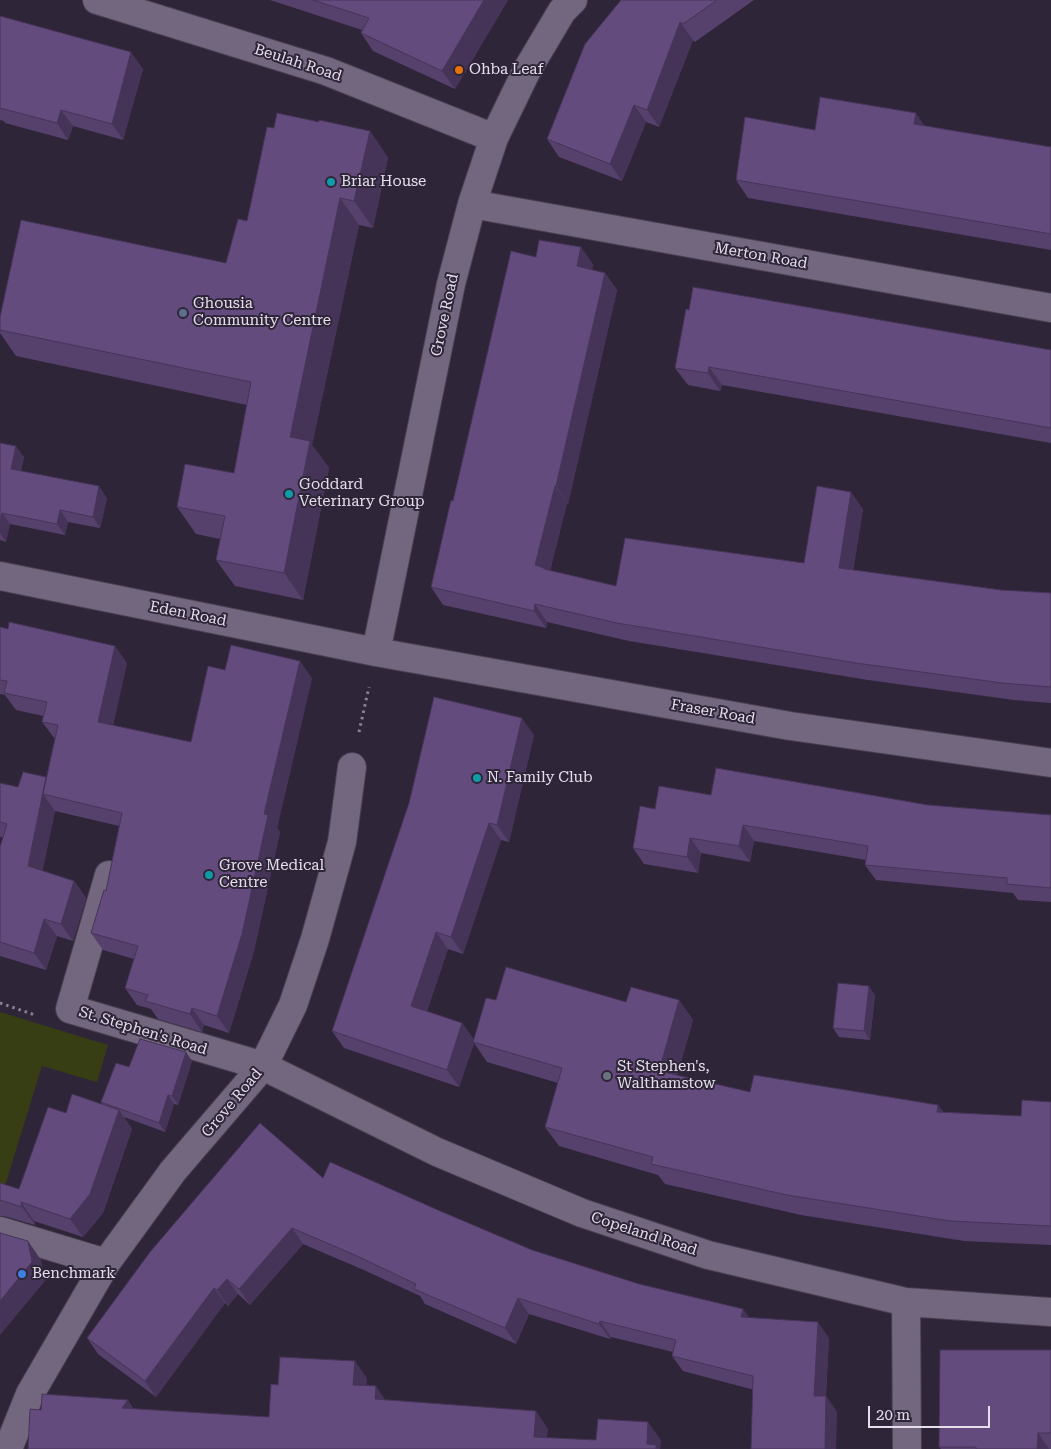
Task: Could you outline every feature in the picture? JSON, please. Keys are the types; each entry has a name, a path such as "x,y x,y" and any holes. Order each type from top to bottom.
{"street":[{"name":"Beulah Road","path":"97,0 145,7 326,71 494,138"},
{"name":"Grove Road","path":"376,652 451,284 472,204 494,138 527,70 562,11 573,0"},
{"name":"Merton Road","path":"472,204 1051,308"},
{"name":"Eden Road","path":"0,576 376,652"},
{"name":"Fraser Road","path":"376,652 790,726 1051,763"},
{"name":"Grove Road","path":"8,1449 30,1394 106,1262 173,1171 263,1066 293,1005 315,939 342,842 352,767"},
{"name":"St. Stephen's Road","path":"109,875 70,1009 263,1066"},
{"name":"Copeland Road","path":"263,1066 437,1152 582,1213 708,1255 906,1302 1051,1312"},
{"path":"0,1230 106,1262"},
{"path":"906,1302 907,1449"}],"path":[{"path":"352,767 369,687"},
{"path":"0,1003 41,1017"}],"green space":[{"path":"0,1012 108,1045 97,1082 42,1066 3,1192 0,1191"}],"building":[{"path":"313,0 484,0 442,71 361,33 369,18"},
{"path":"621,0 717,0 683,24 680,22 647,110 634,105 610,164 547,139 585,44"},
{"path":"0,16 131,52 112,124 61,110 57,123 0,108"},
{"path":"820,97 916,113 914,124 1051,147 1051,234 736,180 745,117 815,130"},
{"path":"277,113 370,131 354,201 340,198 290,437 310,441 284,573 216,560 225,516 177,507 185,464 234,473 251,382 0,330 0,317 21,220 226,263 238,219 247,221 267,127 274,128"},
{"path":"539,240 581,247 577,266 605,273 556,486 535,565 544,569 616,586 625,538 804,563 817,486 851,492 839,568 1001,590 1051,593 1051,687 1002,683 856,663 617,623 535,604 534,611 431,587 511,251 536,257"},
{"path":"693,287 1051,350 1051,428 709,367 708,373 675,368 686,309 689,310"},
{"path":"0,443 16,446 11,469 99,486 93,517 60,510 57,524 2,513 0,522"},
{"path":"9,622 115,646 98,722 191,742 208,666 225,670 231,645 300,661 264,814 268,815 242,934 217,1016 192,1008 190,1014 145,1001 148,995 125,988 138,946 91,933 104,890 106,891 122,813 43,794 58,725 42,722 47,702 4,693 7,681 0,680 0,627 8,629"},
{"path":"434,697 522,718 497,825 489,823 451,937 436,932 411,1006 462,1023 447,1070 332,1031 409,803"},
{"path":"716,768 928,805 1051,815 1051,888 1007,884 1007,878 865,865 868,846 743,825 739,846 690,838 687,857 633,848 640,806 655,809 659,786 711,795"},
{"path":"23,772 46,777 28,866 74,881 61,924 44,919 34,953 0,942 0,847 7,824 0,822 0,783 18,787"},
{"path":"506,967 626,1002 631,987 679,1000 659,1071 750,1092 754,1075 938,1105 937,1112 1021,1116 1022,1100 1051,1102 1051,1226 950,1221 787,1195 651,1164 653,1157 545,1127 562,1068 473,1042 486,998 496,1000"},
{"path":"838,983 869,986 864,1031 833,1028"},
{"path":"140,1039 186,1052 172,1096 168,1095 159,1123 101,1102 116,1063 129,1067"},
{"path":"72,1094 119,1110 90,1194 70,1219 21,1202 22,1207 0,1200 0,1183 19,1189 48,1107 66,1113"},
{"path":"260,1123 323,1178 330,1162 532,1250 639,1284 743,1309 741,1317 818,1322 814,1396 826,1396 825,1449 751,1449 753,1376 672,1356 676,1340 600,1321 599,1324 518,1298 505,1328 414,1289 416,1284 292,1228 239,1289 227,1279 217,1290 214,1288 145,1381 87,1338 150,1252"},
{"path":"0,1233 28,1241 32,1262 0,1301"},
{"path":"940,1350 1051,1350 1051,1433 1038,1433 1037,1449 939,1447"},
{"path":"280,1357 355,1361 353,1385 376,1386 375,1399 536,1411 534,1437 596,1440 598,1419 648,1422 647,1444 656,1445 656,1449 28,1449 30,1409 41,1410 42,1394 128,1400 122,1408 269,1417 271,1384 278,1385"}],"place":[{"name":"Ohba Leaf","path":"459,70"},
{"name":"Briar House","path":"331,182"},
{"name":"Ghousia Community Centre","path":"183,313"},
{"name":"Goddard Veterinary Group","path":"289,494"},
{"name":"N. Family Club","path":"477,778"},
{"name":"Grove Medical Centre","path":"209,875"},
{"name":"St Stephen's, Walthamstow","path":"607,1076"},
{"name":"Benchmark","path":"22,1274"}]}
